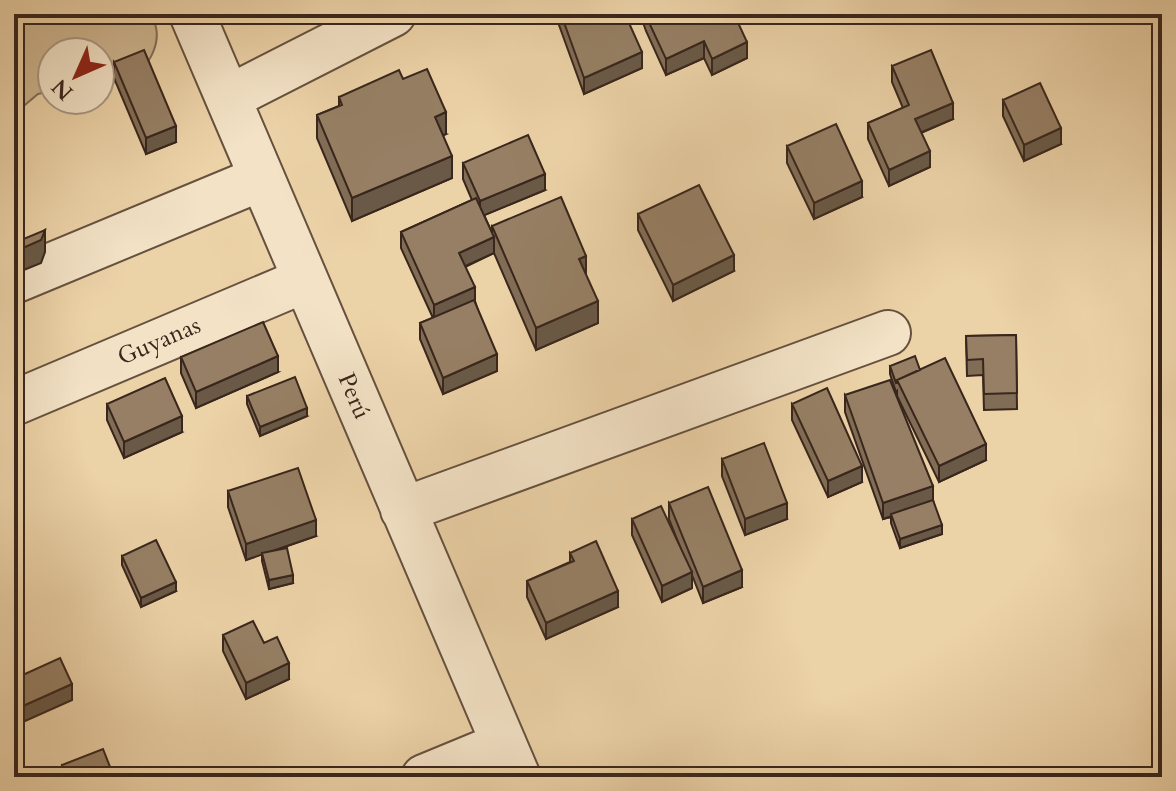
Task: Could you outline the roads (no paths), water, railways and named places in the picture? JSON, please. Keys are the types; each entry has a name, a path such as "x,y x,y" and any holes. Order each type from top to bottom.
{"street":[{"name":"Perú","path":"192,14 511,760"},
{"path":"230,97 393,14"},
{"path":"14,281 262,178"},
{"name":"Guyanas","path":"14,403 305,280"},
{"path":"403,510 888,333"},
{"path":"424,777 511,760"}]}
